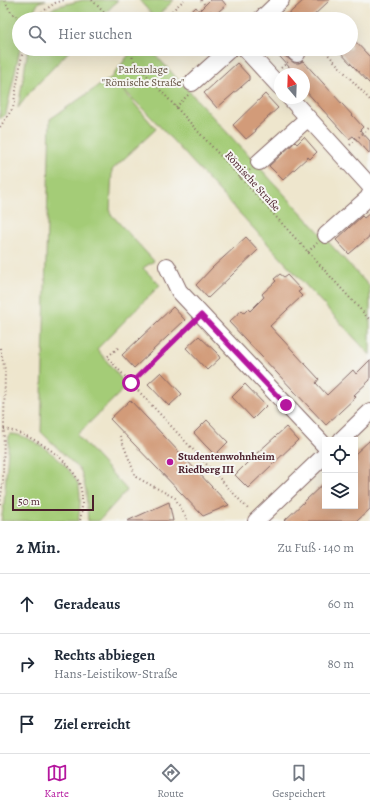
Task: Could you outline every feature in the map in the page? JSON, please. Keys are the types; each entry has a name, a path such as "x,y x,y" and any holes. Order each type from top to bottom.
{"street":[{"path":"269,12 281,0"},
{"path":"192,83 222,56"},
{"path":"251,56 274,80"},
{"path":"295,104 370,186"},
{"path":"260,162 308,118"},
{"path":"326,235 368,198 370,194"},
{"path":"167,266 179,291 322,443"},
{"path":"344,437 370,412"},
{"path":"252,516 322,458"}],"path":[{"path":"6,0 8,10 12,13"},
{"path":"42,12 55,3 64,0"},
{"path":"92,0 103,12"},
{"path":"171,12 184,0"},
{"path":"201,0 205,5"},
{"path":"0,127 13,108 22,56"},
{"name":"Römische Straße","path":"132,56 133,60 370,319"},
{"path":"329,56 370,100"},
{"path":"341,154 370,127"},
{"path":"367,130 370,133"},
{"path":"131,383 201,315"},
{"path":"0,348 4,370 3,480 0,504"},
{"path":"118,348 107,357 219,477 252,516"},
{"path":"4,429 19,433 37,442 53,452 68,466 82,490 80,521"},
{"path":"120,436 136,477 175,498 188,521"}],"green space":[{"path":"0,0 46,0 39,2 33,12 12,12 12,56 18,56 6,113 0,119"},
{"path":"83,0 118,0 107,12 48,12 55,7"},
{"path":"139,0 174,0 161,12 150,12"},
{"path":"27,56 64,56 30,92 18,108"},
{"name":"Parkanlage \"Römische Straße\"","path":"128,56 156,56 370,287 370,355 153,119 118,84 156,129 112,170 110,213 154,261 143,268 160,285 97,349 127,386 77,435 127,490 99,521 88,521 86,491 81,471 41,432 50,119 112,77"},
{"path":"11,434 20,435 40,445 69,470 79,487 80,504 78,521 1,521 4,504 9,436"}],"building":[{"path":"210,0 222,0 226,5 218,12 191,12 196,7 199,11"},
{"path":"304,0 330,0 317,12 291,12"},
{"path":"358,44 370,57 370,84 344,56 358,56"},
{"path":"279,56 285,56 294,63 303,61 309,68 290,68"},
{"path":"237,63 249,76 249,80 217,108 204,93"},
{"path":"310,69 363,127 360,130 370,141 370,154 353,136 349,139 310,96"},
{"path":"265,94 278,108 255,129 256,131 246,139 233,125"},
{"path":"304,137 317,152 310,159 308,157 283,180 269,166 295,142 297,144"},
{"path":"370,213 370,236 349,254 336,240 362,216 364,218"},
{"path":"246,237 258,250 208,298 196,285 213,267"},
{"path":"280,274 284,277 287,275 301,290 298,292 302,296 270,326 319,379 316,383 327,395 353,370 356,374 370,360 370,380 354,395 356,397 326,425 229,322 242,310 244,313 248,309 250,311 264,297 262,294 276,281 274,279"},
{"path":"173,307 185,320 134,368 122,355"},
{"path":"199,336 217,353 220,358 207,370 186,348"},
{"path":"161,372 182,394 169,406 148,384"},
{"path":"245,384 266,406 253,419 232,397"},
{"name":"Studentenwohnheim Riedberg III","path":"130,400 229,505 203,516 110,419"},
{"path":"207,420 228,442 215,455 194,433"},
{"path":"286,427 298,440 248,488 235,475"},
{"path":"370,440 370,509 357,521 284,521 322,485 322,509 358,509 358,451"},
{"name":"Studentenwohnheim Riedberg III","path":"169,502 173,521 127,521"}],"place":[{"name":"Studentenwohnheim Riedberg III","path":"170,462"}],"route":[{"path":"131,383 201,315 286,405"}]}
